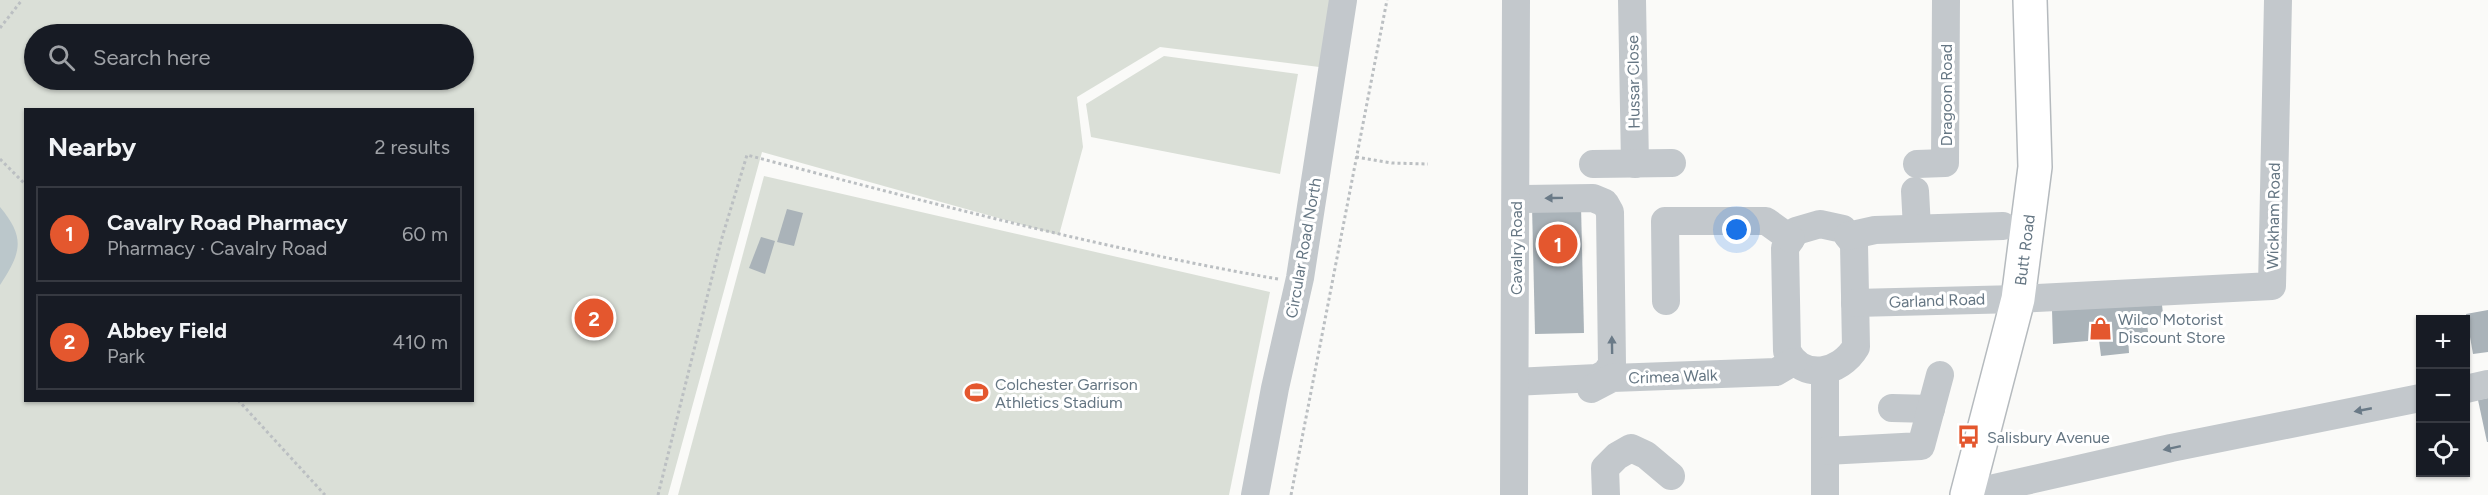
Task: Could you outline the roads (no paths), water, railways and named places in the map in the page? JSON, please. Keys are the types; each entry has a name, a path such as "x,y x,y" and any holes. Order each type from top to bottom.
{"main road":[{"name":"Butt Road","path":"1967,494 2018,299 2035,167 2030,0"}],"street":[{"name":"Circular Road North","path":"1255,495 1275,388 1300,278 1343,0"},
{"name":"Cavalry Road","path":"1514,495 1516,0"},
{"name":"Hussar Close","path":"1632,0 1635,164"},
{"name":"Dragoon Road","path":"1917,228 1916,178 1945,163 1946,0"},
{"name":"Wickham Road","path":"2018,299 2272,286 2278,0"},
{"path":"1593,164 1672,163"},
{"path":"1516,199 1593,198 1605,203 1610,212 1612,364 1606,374 1597,378 1516,387"},
{"path":"1666,301 1665,221 1766,221 1791,239"},
{"path":"1820,224 1843,229 1854,244 1856,347 1848,361 1825,371 1806,368 1793,362 1787,351 1785,248 1791,239 1796,231 1820,224"},
{"path":"1848,236 1875,230 2003,226"},
{"name":"Garland Road","path":"1855,303 2018,299"},
{"name":"Crimea Walk","path":"1516,387 1595,389 1612,378 1776,372 1793,362"},
{"path":"1825,371 1825,495"},
{"path":"1826,451 1921,446 1940,375"},
{"path":"2470,388 2488,384"},
{"path":"1967,494 2171,448 2416,399"},
{"path":"1892,408 1931,409"},
{"path":"1606,495 1605,468 1617,456 1631,448 1647,455 1671,476"}],"place":[{"name":"Cavalry Road Pharmacy","path":"1558,244"},
{"name":"Abbey Field","path":"594,318"},
{"name":"Wilco Motorist Discount Store","path":"2100,328"},
{"name":"Colchester Garrison Athletics Stadium","path":"977,393"},
{"name":"Salisbury Avenue","path":"1969,437"}]}
